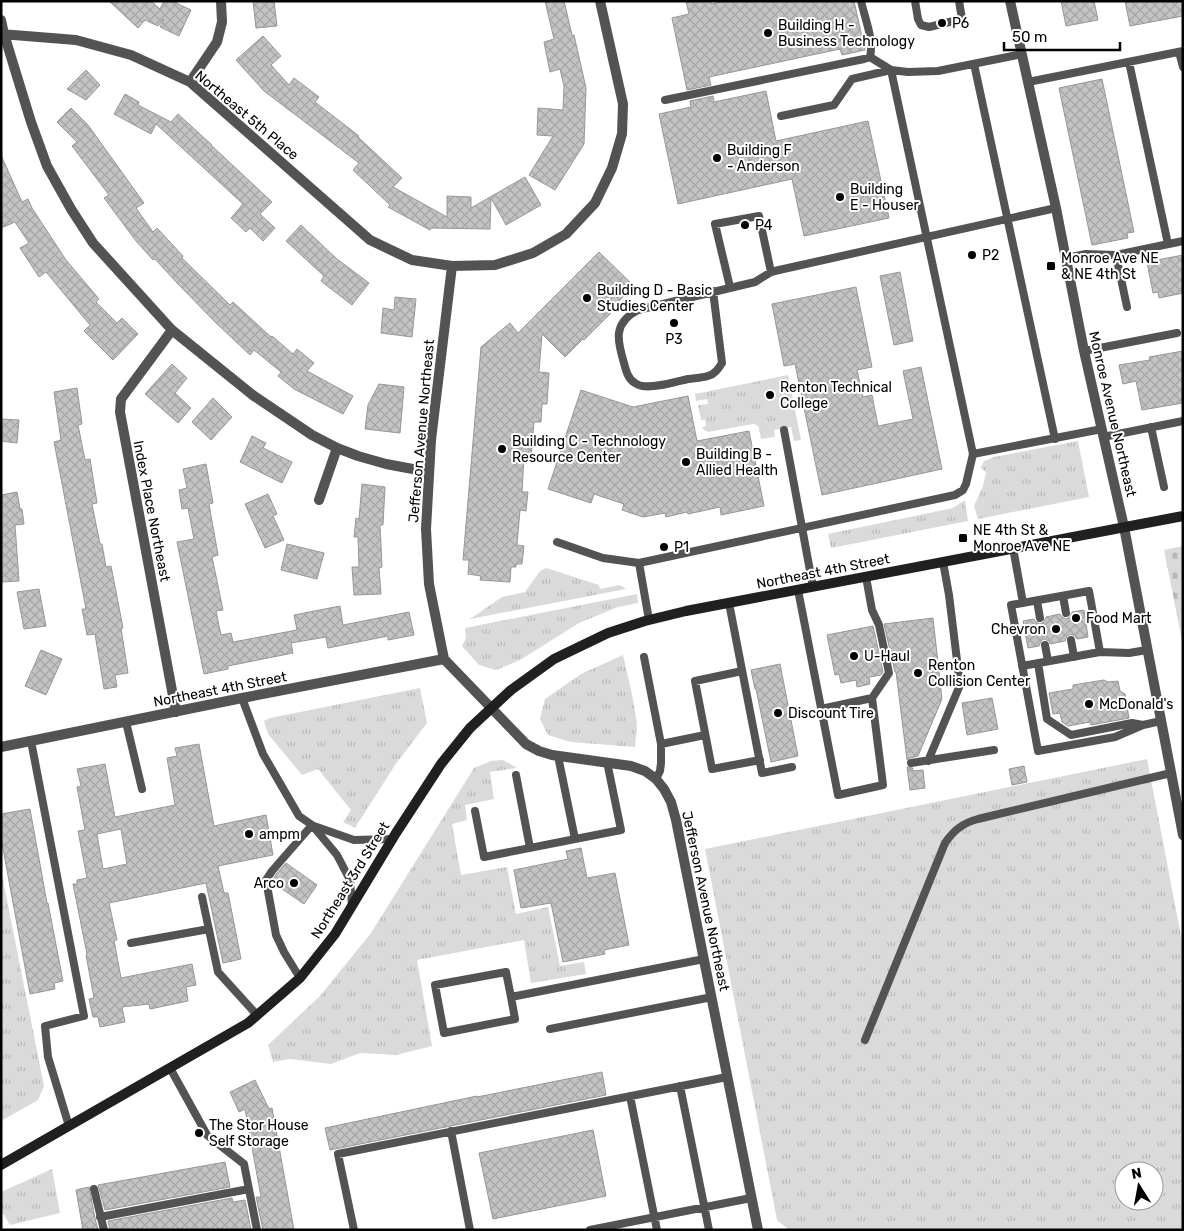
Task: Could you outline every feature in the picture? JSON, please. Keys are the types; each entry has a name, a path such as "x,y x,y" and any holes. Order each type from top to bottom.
{"main road":[{"name":"Northeast 4th Street","path":"491,708 510,690 554,659 608,633 649,620 1183,516"},
{"name":"Northeast 3rd Street","path":"2,1163 248,1023 300,978 335,934 440,764 470,728 491,708"}],"street":[{"path":"190,82 217,42 222,22 221,1"},
{"name":"Northeast 5th Place","path":"2,34 76,40 132,55 190,82 370,240 412,260 452,266 495,264 533,253 566,234 595,203 612,168 622,134 623,104 600,1"},
{"name":"Monroe Avenue Northeast","path":"1010,1 1056,208 1084,351 1124,527 1183,834"},
{"path":"1,20 2,34 46,166 93,243 172,330 254,396 312,435 358,456 386,464 430,472"},
{"name":"Jefferson Avenue Northeast","path":"452,266 431,440 426,529 429,584 444,659 526,744 539,751 558,756 631,766 645,771 656,779 664,789 671,802 676,820 758,1230"},
{"name":"Index Place Northeast","path":"172,330 121,399 120,412 176,712"},
{"path":"319,500 337,448"},
{"name":"Northeast 4th Street","path":"1,747 444,659"}],"lane":[{"path":"861,1 871,41 870,57"},
{"path":"915,1 921,25 930,27 962,19 959,1"},
{"path":"1028,82 1181,51 1183,68"},
{"path":"781,116 834,104 852,79 891,70 908,72 938,71 1022,54"},
{"path":"557,542 603,558 639,563 955,496 963,490 974,454 891,70 870,57"},
{"path":"665,100 870,57"},
{"path":"1129,62 1168,244"},
{"path":"974,64 1055,438"},
{"path":"713,291 722,363 718,370 708,376 654,386 641,386 633,382 628,375 618,343 623,321 638,310 713,291 755,282 771,272 1056,208"},
{"path":"730,287 716,224 759,216 771,272"},
{"path":"1066,258 1086,254 1116,255 1183,241"},
{"path":"1116,255 1127,307"},
{"path":"1084,351 1177,333"},
{"path":"974,454 1055,438 1151,427 1183,421"},
{"path":"1151,427 1164,487"},
{"path":"784,430 813,587"},
{"path":"1013,548 1023,603"},
{"path":"928,761 960,685 943,562"},
{"path":"639,563 649,620"},
{"path":"798,590 838,795 883,785 872,698 889,673 879,624 872,610 866,577"},
{"path":"1100,652 1089,591 1011,605 1038,752 1116,737 1143,725 1161,721"},
{"path":"1063,596 1066,613"},
{"path":"1037,601 1040,618"},
{"path":"729,603 762,773 792,767"},
{"path":"1071,640 1074,657"},
{"path":"1045,644 1048,661"},
{"path":"1022,666 1100,652 1129,653 1148,650"},
{"path":"644,657 661,744 660,771 656,779"},
{"path":"1038,664 1047,719 1071,735 1132,723 1143,725"},
{"path":"742,672 695,681 705,735 712,769 760,760"},
{"path":"242,698 263,754 299,816 312,825 337,854 350,880 352,906"},
{"path":"821,709 872,698"},
{"path":"126,722 142,789"},
{"path":"661,744 705,735"},
{"path":"31,741 84,1016 44,1026 48,1057 69,1126"},
{"path":"911,763 994,750"},
{"path":"558,756 575,839"},
{"path":"475,811 484,858 621,830 607,762"},
{"path":"865,1040 945,843 958,828 971,821 1171,773"},
{"path":"516,775 530,848"},
{"path":"312,825 354,840 393,839"},
{"path":"300,978 276,935 266,880 312,825"},
{"path":"202,897 218,972 257,1014"},
{"path":"131,943 209,929"},
{"path":"511,997 704,959"},
{"path":"506,972 511,997 515,1019 444,1033 435,986 506,972"},
{"path":"550,1029 712,997"},
{"path":"170,1068 206,1134 244,1164 257,1230"},
{"path":"354,1230 338,1154 727,1077"},
{"path":"680,1086 708,1230"},
{"path":"630,1096 657,1230"},
{"path":"451,1132 470,1230"},
{"path":"94,1189 104,1230"},
{"path":"100,1216 249,1189"},
{"path":"590,1230 618,1227 654,1217 751,1198"}],"green space":[{"path":"788,375 801,440 794,441 791,427 774,430 775,437 761,439 759,428 753,424 708,432 702,427 706,426 705,420 701,420 698,405 708,404 707,399 696,401 695,394"},
{"path":"1078,441 1089,497 978,519 974,506 983,486 986,472 981,468 984,461 994,457"},
{"path":"965,500 968,521 831,548 828,534 953,508"},
{"path":"1183,546 1183,645 1164,550"},
{"path":"546,568 599,585 600,589 620,585 626,589 470,619 502,597 525,592 540,571"},
{"path":"637,594 638,603 618,607 579,623 520,660 496,670 479,665 462,646 466,638 465,628"},
{"path":"623,655 637,724 635,747 571,742 548,735 540,719 545,699 581,674"},
{"path":"420,688 427,723 395,765 355,828 343,822 351,810 318,769 302,775 268,734 264,721 270,718"},
{"path":"1147,759 1183,946 1183,1230 789,1230 777,1220 705,849"},
{"path":"503,760 517,768 490,772 494,799 465,805 467,820 452,824 461,875 507,867 516,914 548,907 560,966 584,962 586,974 531,983 524,940 417,960 432,1046 396,1055 360,1053 331,1064 290,1059 273,1062 268,1045 320,996 371,933 474,768 491,761"},
{"path":"1,870 44,1086 38,1100 1,1121"},
{"path":"52,1169 60,1213 10,1225 1,1210 1,1192"}],"building":[{"path":"109,1 151,1 160,9 164,1 172,1 191,10 179,36 160,27 164,19 158,26 145,20 138,28"},
{"path":"253,1 274,1 277,26 256,28"},
{"path":"545,1 564,1 586,88 584,144 555,190 529,175 553,136 537,135 538,108 563,110 564,86 560,69 550,72 544,42 554,39"},
{"name":"Building H - Business Technology","path":"686,1 711,1 711,4 726,1 854,1 865,50 842,55 840,49 709,77 711,85 687,90 672,18 689,14"},
{"path":"1061,1 1094,1 1098,20 1066,26"},
{"path":"1125,1 1183,1 1183,16 1130,26"},
{"path":"263,36 281,56 271,65 289,85 294,78 319,97 315,102 359,136 402,178 393,187 447,217 447,196 471,197 471,208 525,177 541,205 506,225 491,198 490,229 431,228 430,230 388,207 390,205 353,170 359,163 264,91 236,60"},
{"path":"86,70 100,85 86,100 67,89"},
{"path":"1102,79 1134,232 1127,233 1128,238 1092,245 1059,88"},
{"path":"766,91 776,141 868,121 889,218 804,236 792,179 678,204 659,114 691,107 690,101 713,96 714,102"},
{"path":"125,94 139,102 138,105 171,122 178,114 272,202 260,214 275,228 263,241 250,228 246,232 231,218 243,204 156,124 151,134 114,114"},
{"path":"71,108 88,125 144,203 136,208 153,232 157,228 183,256 182,258 230,305 233,302 271,337 293,354 297,349 314,363 307,371 353,396 343,414 294,389 278,376 281,372 254,350 250,355 136,241 104,198 109,195 72,146 77,142 57,122"},
{"path":"1,155 22,202 28,199 66,260 99,299 96,302 117,323 122,318 138,334 113,360 84,331 90,325 46,272 39,277 20,248 29,243 15,222 1,228"},
{"path":"301,225 337,259 369,283 352,305 321,281 324,276 286,241"},
{"name":"Building C - Technology Resource Center","path":"599,252 634,286 609,311 611,313 565,357 542,334 539,372 549,373 547,404 542,404 541,422 534,422 531,458 524,457 522,492 528,492 526,511 520,510 517,545 524,546 522,564 516,564 516,567 511,567 510,582 480,580 481,576 468,574 469,560 463,560 481,347 510,323 518,333"},
{"path":"1183,255 1183,293 1159,298 1158,292 1153,293 1147,262"},
{"path":"900,272 913,341 894,345 880,276"},
{"path":"856,287 872,367 857,370 863,397 872,395 878,426 913,419 903,371 921,367 942,469 822,495 795,364 784,366 772,304"},
{"path":"395,297 416,299 412,337 381,333 383,308 394,310"},
{"path":"1183,351 1183,403 1142,410 1136,381 1123,384 1119,365 1150,360 1149,357"},
{"path":"172,364 187,378 175,393 191,408 178,423 145,394"},
{"path":"379,384 404,387 400,433 365,429 368,405"},
{"path":"77,388 82,424 78,425 85,460 90,459 97,503 92,504 106,567 111,566 123,628 121,628 128,673 115,675 117,687 104,689 95,634 87,635 82,609 86,609 54,442 61,440 54,392"},
{"name":"Building B - Allied Health","path":"581,390 633,407 688,396 697,441 749,431 764,506 721,515 720,507 666,517 665,513 643,517 622,510 624,504 594,494 591,503 548,489"},
{"path":"213,398 232,417 211,440 192,422"},
{"path":"1,419 19,420 17,443 1,441"},
{"path":"252,436 266,443 263,448 292,462 282,483 240,462"},
{"path":"206,464 213,503 209,504 218,555 212,557 223,610 216,611 221,635 231,633 233,642 297,630 294,615 340,606 343,625 409,612 414,635 388,640 388,636 328,648 326,637 291,643 293,653 228,666 228,669 204,674 177,542 194,539 188,508 182,509 179,490 187,488 183,469"},
{"path":"362,484 385,487 383,525 380,525 382,567 379,568 381,594 354,595 352,567 359,567 358,537 354,537 356,518 359,519"},
{"path":"17,492 24,524 15,525 19,581 1,582 1,495"},
{"path":"268,494 277,514 273,516 284,540 265,548 245,504"},
{"path":"287,544 324,553 317,579 281,570"},
{"path":"39,589 46,626 24,629 17,592"},
{"name":"Chevron","path":"1084,610 1088,637 1077,639 1071,634 1067,636 1065,641 1050,644 1049,641 1044,639 1039,646 1028,648 1023,621 1034,619 1040,624 1044,622 1046,617 1060,614 1066,619 1070,617 1072,612"},
{"name":"Renton Collision Center","path":"933,618 942,699 918,756 907,760 896,672 884,624"},
{"name":"U-Haul","path":"873,626 883,672 881,675 869,677 870,684 857,687 856,680 841,683 839,674 835,675 827,635"},
{"path":"41,650 62,659 46,695 25,686"},
{"name":"Discount Tire","path":"780,664 798,756 771,762 751,670"},
{"name":"McDonald's","path":"1104,680 1108,682 1118,681 1120,691 1125,694 1129,718 1091,725 1090,722 1068,726 1062,722 1060,713 1053,714 1049,693 1073,689 1073,685"},
{"path":"992,698 998,729 967,735 962,703"},
{"path":"199,744 214,826 266,815 273,855 218,866 224,893 228,893 241,959 223,963 206,883 109,903 117,940 114,940 121,978 192,964 196,985 186,987 188,1001 150,1009 149,1004 122,1007 125,1022 100,1027 98,1017 93,1017 89,999 94,998 73,884 77,884 77,880 87,878 78,831 85,830 77,787 81,786 77,769 105,764 115,817 175,805 167,758 177,756 175,748","holes":["121,829 127,864 103,869 97,834"]},
{"path":"1024,766 1027,782 1012,785 1009,769"},
{"path":"907,767 913,768 912,771 923,770 925,788 910,790"},
{"path":"30,809 63,981 54,983 55,989 30,994 1,838 1,814"},
{"path":"581,848 587,878 615,873 629,945 604,950 605,954 563,962 551,903 521,908 514,870 568,859 566,851"},
{"name":"Arco","path":"286,863 317,885 304,904 272,882 276,874"},
{"path":"602,1072 606,1095 330,1150 325,1128"},
{"path":"255,1080 269,1109 272,1108 294,1230 263,1230 256,1197 261,1197 245,1109 239,1112 230,1092"},
{"path":"593,1130 606,1196 493,1219 479,1153"},
{"path":"225,1162 230,1187 105,1210 98,1185"},
{"path":"89,1187 98,1230 83,1230 76,1190"},
{"path":"232,1198 233,1202 245,1200 251,1230 110,1230 108,1221"}],"place":[{"name":"P6","path":"942,23"},
{"name":"Building H - Business Technology","path":"768,33"},
{"name":"Building F - Anderson","path":"717,158"},
{"name":"Building E - Houser","path":"840,197"},
{"name":"P4","path":"745,225"},
{"name":"P2","path":"972,255"},
{"name":"Monroe Ave NE & NE 4th St","path":"1051,266"},
{"name":"Building D - Basic Studies Center","path":"587,298"},
{"name":"P3","path":"674,323"},
{"name":"Renton Technical College","path":"770,395"},
{"name":"Building C - Technology Resource Center","path":"502,449"},
{"name":"Building B - Allied Health","path":"686,462"},
{"name":"NE 4th St & Monroe Ave NE","path":"963,538"},
{"name":"P1","path":"664,547"},
{"name":"Food Mart","path":"1076,618"},
{"name":"Chevron","path":"1056,629"},
{"name":"U-Haul","path":"854,656"},
{"name":"Renton Collision Center","path":"918,673"},
{"name":"McDonald's","path":"1089,704"},
{"name":"Discount Tire","path":"778,713"},
{"name":"ampm","path":"249,834"},
{"name":"Arco","path":"294,883"},
{"name":"The Stor House Self Storage","path":"199,1133"}]}
